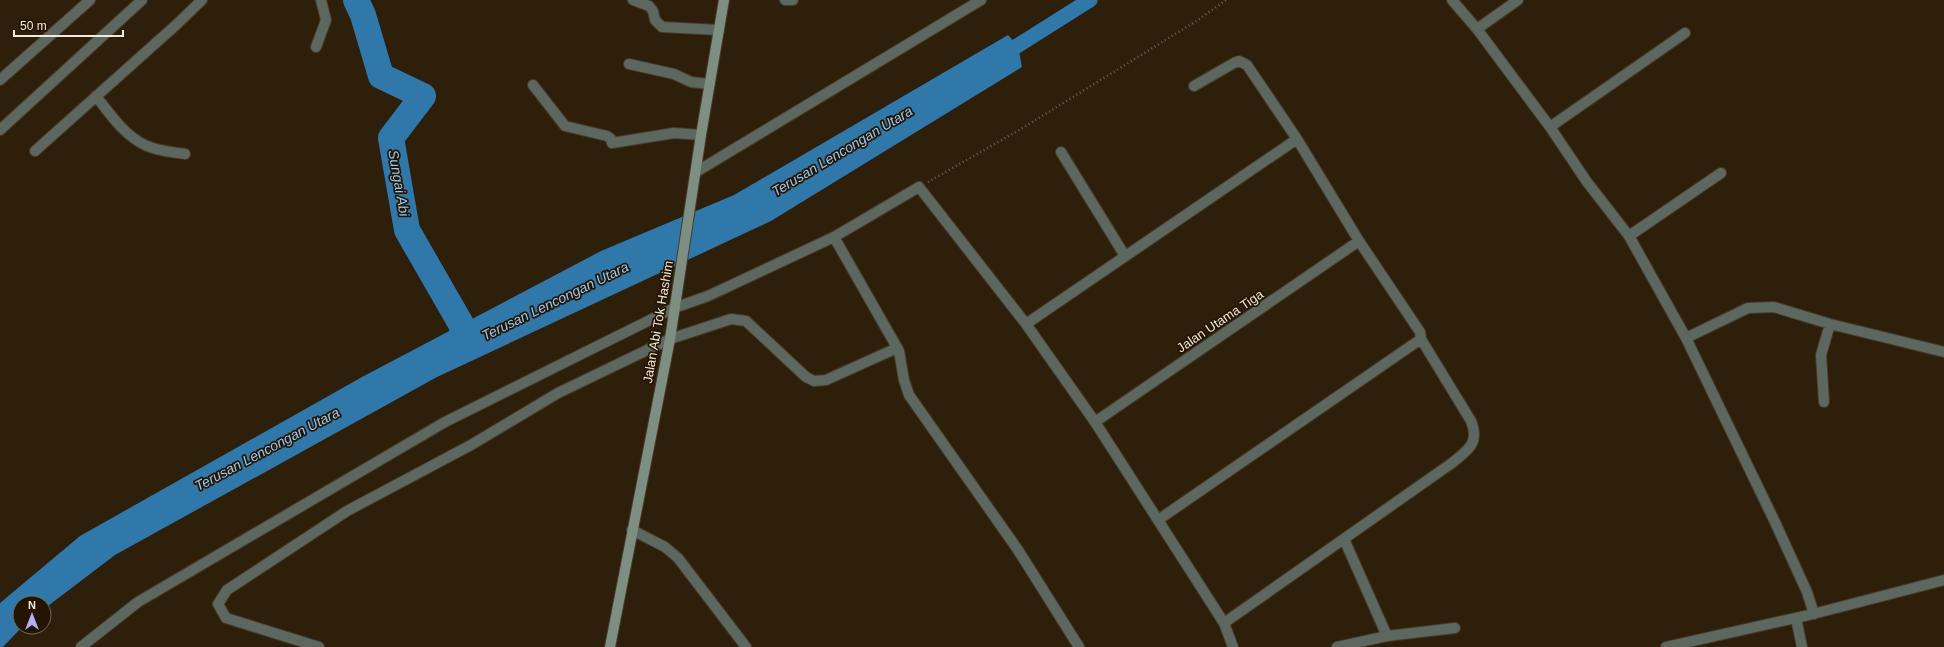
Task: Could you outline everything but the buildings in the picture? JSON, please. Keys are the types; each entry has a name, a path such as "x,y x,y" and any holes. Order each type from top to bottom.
{"main road":[{"name":"Jalan Abi Tok Hashim","path":"610,647 670,339 709,84 724,0"}],"street":[{"path":"0,80 90,0"},
{"path":"0,130 142,0"},
{"path":"35,150 202,0"},
{"path":"316,47 326,20 321,0"},
{"path":"633,0 649,6 653,11 655,20 662,27 719,30"},
{"path":"784,0 793,0"},
{"path":"696,172 982,0"},
{"path":"1452,0 1477,29 1550,127 1586,182 1629,236 1686,338 1774,520 1807,592 1814,614"},
{"path":"1477,29 1518,0"},
{"path":"1550,127 1685,33"},
{"path":"1194,86 1227,66 1239,61 1243,62 1255,73 1359,241 1420,332 1421,340 1471,422 1475,436 1473,442 1465,452 1452,463 1224,623"},
{"path":"629,64 674,74 691,82 709,84"},
{"path":"533,85 565,126 607,136 611,138 612,143 674,133 701,135"},
{"path":"96,96 121,127 133,138 145,145 185,154"},
{"path":"1026,324 1297,139"},
{"path":"1061,152 1125,256"},
{"path":"1629,236 1721,173"},
{"path":"82,647 138,602 445,422 674,308 708,296 834,237 919,187 1026,324 1095,422 1224,623 1233,647"},
{"path":"834,237 897,348 901,358 904,380 909,395 1018,550 1079,647"},
{"name":"Jalan Utama Tiga","path":"1095,422 1359,241"},
{"path":"1686,338 1748,308 1774,307 1830,324 1944,352"},
{"path":"318,647 226,618 218,604 220,598 227,590 347,511 472,445 558,393 670,339 731,319 746,321 806,377 814,381 820,382 897,348"},
{"path":"1824,402 1820,355 1830,324"},
{"path":"1158,520 1421,340"},
{"path":"632,530 665,547 678,558 746,647"},
{"path":"1344,538 1387,636"},
{"path":"1666,647 1814,614 1944,580"},
{"path":"1796,618 1802,647"},
{"path":"1337,647 1387,636 1454,628"}],"path":[{"path":"919,187 1021,129 1198,20 1226,0"}],"water":[{"path":"1008,35 1018,46 1022,67 771,221 437,377 115,555 52,603 52,595 12,595 12,635 14,635 3,647 0,647 0,603 80,536 362,377 601,251 734,195"}],"waterway":[{"name":"Sungai Abi","path":"356,0 363,15 381,76 423,96 391,138 407,230 461,324 467,345"},
{"name":"Terusan Lencongan Utara","path":"1001,56 1090,0"}]}
